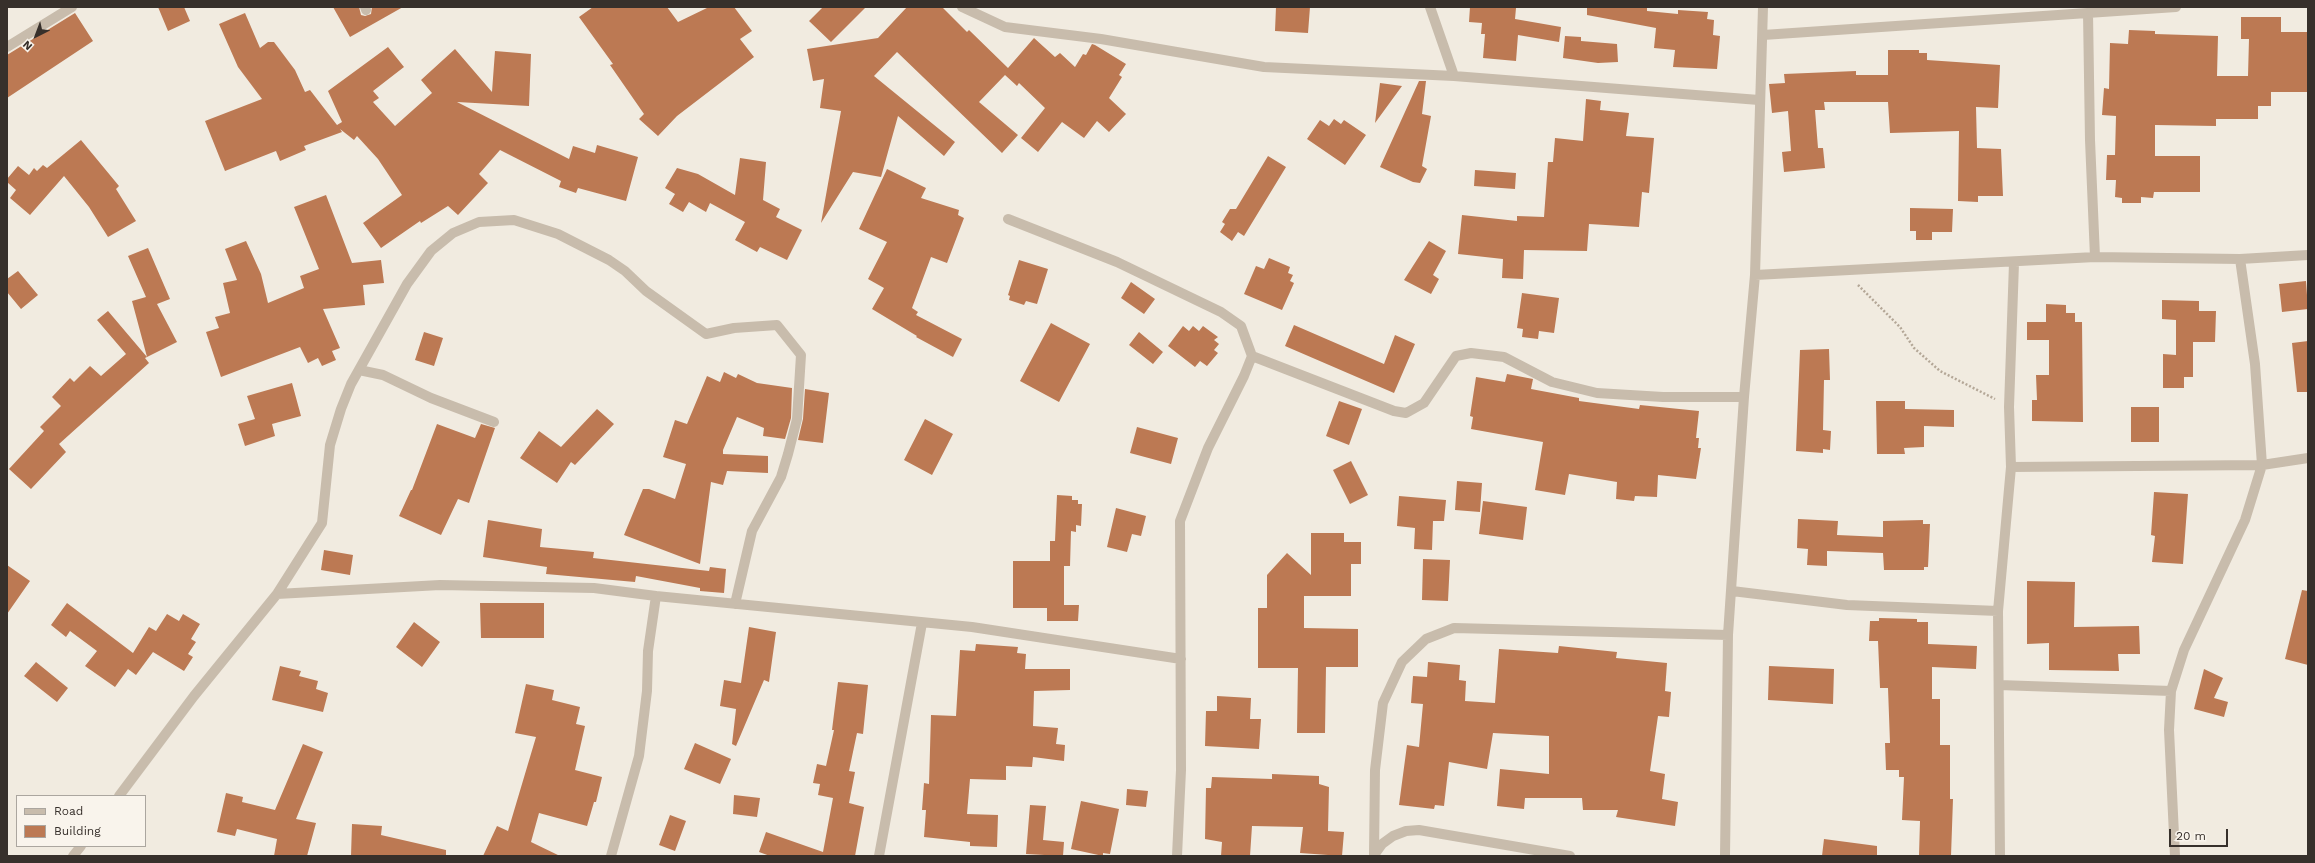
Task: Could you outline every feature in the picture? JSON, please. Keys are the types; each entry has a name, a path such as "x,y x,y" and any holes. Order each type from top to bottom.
{"street":[{"path":"7,47 72,7"},
{"path":"962,7 1005,26 1101,39 1264,67 1454,76 1759,100"},
{"path":"1430,7 1454,76"},
{"path":"1725,856 1728,635 1744,397 1755,276 1759,100 1763,35 1763,7"},
{"path":"1763,35 2176,7"},
{"path":"2088,14 2090,140 2095,257"},
{"path":"1008,219 1117,262 1221,312 1241,326 1252,356 1244,376 1208,448 1180,522 1181,770 1177,856"},
{"path":"120,795 194,696 277,594 322,524 330,445 341,409 359,370 407,284 431,251 453,233 479,222 514,220 558,234 608,260 625,271 646,291 706,334 734,328 777,325 801,355 797,419 781,477 752,531 735,604"},
{"path":"1755,276 1844,272 1966,263 2014,263 2095,257 2240,259 2308,255"},
{"path":"2175,856 2169,730 2171,692 2184,650 2245,520 2262,465 2255,364 2240,259"},
{"path":"2000,856 1998,611 2011,468 2009,407 2014,263"},
{"path":"1252,356 1394,411 1406,413 1424,403 1456,356 1471,353 1504,357 1552,382 1596,393 1663,397 1744,397"},
{"path":"359,370 383,375 431,398 494,422"},
{"path":"2011,468 2262,465 2308,458"},
{"path":"277,594 440,585 594,588 656,596 972,627 1181,659"},
{"path":"1732,591 1847,605 1998,611"},
{"path":"611,856 639,756 647,691 648,651 656,596"},
{"path":"879,856 922,623"},
{"path":"1374,855 1375,770 1383,703 1402,662 1426,639 1454,628 1728,635"},
{"path":"1999,685 2171,692"},
{"path":"1374,855 1382,844 1393,836 1406,831 1419,830 1570,856"},
{"path":"73,856 80,847"}],"path":[{"path":"1844,272 1876,301 1900,327 1914,348 1940,371 1964,382 2009,407"}],"building":[{"path":"158,7 184,7 190,21 168,31"},
{"path":"333,7 359,7 361,15 365,16 371,14 372,7 403,7 350,37"},
{"path":"593,7 667,7 678,22 709,7 734,7 752,31 740,39 754,57 677,116 658,136 639,119 644,114 610,65 613,64 579,17"},
{"path":"823,7 866,7 831,42 809,21"},
{"path":"907,7 942,7 967,32 969,30 1008,68 1034,38 1055,57 1060,53 1075,67 1083,54 1086,55 1092,44 1095,45 1126,64 1119,75 1122,77 1109,98 1126,114 1109,132 1097,121 1084,138 1062,122 1038,152 1021,138 1045,108 1019,83 1017,86 1005,75 979,102 1018,135 1002,153 897,52 874,76 955,142 944,156 898,116 881,177 853,172 821,223 841,111 820,108 824,79 813,81 807,49 878,38"},
{"path":"1276,7 1310,7 1308,33 1275,31"},
{"path":"1470,7 1516,8 1515,19 1561,27 1559,42 1518,35 1516,61 1483,58 1485,34 1481,34 1482,23 1469,22"},
{"path":"1587,7 1647,7 1647,11 1678,14 1678,10 1708,12 1707,19 1714,20 1713,35 1720,36 1717,69 1673,67 1675,50 1654,48 1656,28 1587,15"},
{"path":"75,13 93,41 7,98 7,55"},
{"path":"245,13 260,48 268,42 274,42 295,70 305,92 310,90 337,125 342,122 328,91 388,47 404,67 373,91 379,98 373,102 395,126 432,93 421,80 455,49 492,92 495,51 531,54 529,106 457,102 569,159 573,146 595,153 597,145 638,157 626,201 578,188 576,193 559,187 561,181 500,150 479,174 488,183 458,215 448,206 421,223 420,221 381,248 363,223 402,195 378,159 357,136 354,140 340,129 342,132 304,146 306,150 280,161 276,151 225,171 205,121 262,99 238,67 219,24"},
{"path":"2241,17 2281,17 2281,32 2308,32 2308,92 2271,92 2271,106 2258,106 2258,119 2216,119 2216,126 2155,125 2155,156 2200,156 2200,192 2154,192 2153,198 2141,197 2141,203 2122,203 2122,198 2115,197 2116,180 2106,180 2107,155 2115,155 2116,116 2102,115 2104,88 2109,89 2110,43 2128,44 2129,30 2155,31 2155,34 2218,36 2217,76 2248,76 2249,39 2241,39"},
{"path":"1565,36 1581,37 1581,41 1617,44 1618,62 1598,63 1563,58"},
{"path":"1888,50 1919,50 1919,53 1927,53 1927,60 2000,65 1998,108 1976,107 1977,148 2001,149 2003,196 1978,196 1978,202 1958,201 1959,131 1890,133 1888,102 1824,102 1825,110 1815,110 1818,148 1823,148 1825,168 1784,172 1782,152 1791,151 1788,111 1772,113 1769,84 1785,83 1784,74 1856,71 1856,75 1888,75"},
{"path":"1419,81 1426,81 1422,114 1431,116 1422,166 1427,169 1420,183 1413,182 1380,167"},
{"path":"1380,83 1402,86 1375,123"},
{"path":"1586,99 1601,101 1600,110 1629,113 1626,136 1654,138 1649,193 1642,192 1639,227 1589,224 1587,251 1524,250 1523,279 1502,278 1503,259 1458,254 1462,215 1517,221 1517,216 1544,217 1548,162 1553,162 1555,138 1583,141"},
{"path":"1334,119 1341,124 1344,120 1366,135 1345,165 1307,139 1320,120 1329,126"},
{"path":"81,140 119,186 116,189 136,221 108,237 89,207 64,176 30,215 10,198 16,190 7,182 7,179 18,166 29,175 34,168 37,171 43,165 47,168"},
{"path":"1268,156 1286,167 1244,236 1238,232 1232,241 1220,232 1225,224 1222,222 1230,209 1236,209"},
{"path":"740,158 766,162 763,200 780,209 776,217 802,230 787,260 760,247 757,252 735,240 745,222 710,203 706,212 689,202 683,212 669,204 675,194 665,188 677,168 698,174 735,195"},
{"path":"887,169 926,188 921,198 959,210 958,215 964,218 947,263 931,257 912,308 918,312 916,315 962,339 953,357 916,337 917,336 872,309 884,288 868,279 887,242 859,229"},
{"path":"1475,170 1516,173 1515,189 1474,186"},
{"path":"326,195 352,263 381,260 384,283 363,285 365,305 323,309 340,348 332,351 336,360 322,366 318,358 308,363 300,347 221,377 206,332 219,328 215,317 230,313 223,283 237,280 225,249 246,241 261,274 268,303 304,288 300,276 319,269 294,207"},
{"path":"1910,208 1953,209 1952,232 1932,232 1932,240 1916,240 1916,231 1910,231"},
{"path":"1429,241 1446,251 1433,275 1439,279 1431,294 1404,280"},
{"path":"148,248 170,299 157,304 177,342 147,357 132,301 146,297 128,256"},
{"path":"1269,258 1290,267 1288,273 1293,275 1290,281 1294,283 1282,310 1244,294 1256,266 1264,269"},
{"path":"1019,260 1048,269 1037,304 1026,301 1024,305 1009,300 1010,296 1008,295"},
{"path":"18,271 38,295 21,309 7,292 7,279"},
{"path":"2306,281 2308,309 2282,312 2279,284"},
{"path":"1131,282 1155,299 1144,314 1121,298"},
{"path":"1522,293 1559,298 1554,333 1539,331 1538,339 1522,337 1523,329 1517,328"},
{"path":"2162,300 2199,301 2199,311 2216,311 2215,342 2193,342 2193,377 2184,377 2184,388 2163,388 2163,354 2176,355 2176,320 2162,319"},
{"path":"2046,304 2066,305 2066,313 2075,313 2075,322 2082,322 2083,422 2032,421 2032,400 2037,400 2036,375 2049,375 2049,340 2027,340 2027,322 2046,322"},
{"path":"108,311 147,357 145,358 149,363 59,444 66,452 31,489 9,469 44,431 40,427 61,406 52,397 70,378 74,382 90,366 101,376 126,354 97,320"},
{"path":"1051,323 1090,344 1059,402 1020,381"},
{"path":"1294,325 1384,364 1395,335 1415,344 1394,393 1285,346"},
{"path":"1183,326 1189,331 1193,326 1199,331 1203,326 1218,337 1214,340 1219,344 1214,350 1218,353 1207,366 1200,361 1195,367 1168,346"},
{"path":"424,332 443,338 434,366 415,360"},
{"path":"1139,332 1163,352 1153,364 1129,345"},
{"path":"2308,341 2308,392 2297,392 2292,343"},
{"path":"1829,349 1830,380 1824,380 1823,430 1831,431 1830,450 1823,449 1823,453 1796,451 1800,350"},
{"path":"724,372 736,378 738,374 757,383 792,388 791,418 785,439 763,436 764,428 737,417 723,450 723,454 768,456 768,473 727,471 723,485 711,482 700,564 624,535 643,489 649,489 675,499 686,464 663,457 675,420 687,424 707,376 720,382"},
{"path":"1507,374 1533,379 1531,389 1579,398 1579,401 1639,409 1640,405 1699,411 1696,438 1699,438 1698,448 1701,448 1696,479 1658,475 1657,497 1635,496 1634,501 1616,499 1617,482 1569,474 1565,495 1535,490 1543,442 1471,429 1473,417 1470,416 1476,377 1505,382"},
{"path":"292,383 301,416 272,424 275,436 245,446 238,424 255,419 247,396"},
{"path":"805,389 829,393 823,443 798,440 803,419"},
{"path":"1339,401 1362,409 1349,445 1326,436"},
{"path":"1876,401 1905,401 1905,409 1954,410 1954,427 1924,426 1924,447 1904,448 1905,454 1877,454"},
{"path":"2131,407 2159,407 2159,442 2131,442"},
{"path":"597,409 614,424 575,465 571,462 557,483 520,458 539,431 561,447"},
{"path":"925,419 953,434 932,475 904,460"},
{"path":"437,424 475,438 481,424 495,428 469,503 458,499 441,535 399,516 412,490"},
{"path":"1137,427 1178,438 1171,464 1130,453"},
{"path":"1351,461 1368,495 1350,504 1333,470"},
{"path":"1457,481 1482,483 1480,512 1455,510"},
{"path":"2154,492 2188,494 2183,564 2152,562 2155,536 2151,535"},
{"path":"1057,495 1072,496 1072,500 1078,500 1078,504 1082,504 1081,526 1076,525 1076,532 1071,531 1070,566 1064,566 1064,605 1079,605 1078,621 1047,621 1047,608 1013,608 1013,561 1050,561 1050,541 1055,541"},
{"path":"1399,496 1446,500 1444,521 1433,521 1432,550 1414,549 1415,528 1397,526"},
{"path":"1483,501 1527,507 1523,540 1479,534"},
{"path":"1116,508 1146,516 1141,536 1132,534 1127,552 1107,547"},
{"path":"1798,519 1838,521 1837,535 1883,537 1883,521 1923,520 1923,524 1930,524 1928,567 1924,567 1924,570 1884,570 1883,553 1827,551 1827,566 1807,565 1808,549 1797,548"},
{"path":"488,520 542,529 540,547 594,552 593,558 709,571 710,567 726,569 724,593 700,591 700,588 636,576 635,582 546,574 547,567 483,557"},
{"path":"1311,533 1344,533 1344,542 1361,542 1361,564 1351,564 1351,596 1304,596 1304,628 1358,629 1358,667 1326,667 1325,733 1297,733 1298,668 1258,668 1258,608 1267,608 1267,575 1287,553 1311,575"},
{"path":"324,550 353,555 350,575 321,570"},
{"path":"1423,559 1450,560 1448,601 1422,600"},
{"path":"7,565 30,581 7,614"},
{"path":"2027,581 2075,582 2074,627 2139,626 2140,654 2118,654 2119,671 2049,670 2049,643 2027,644"},
{"path":"2302,590 2308,591 2308,665 2285,659"},
{"path":"67,603 133,653 149,627 156,631 167,614 179,621 183,614 200,624 191,639 196,642 188,654 193,657 184,671 153,652 136,675 128,669 115,687 85,666 97,651 70,631 66,637 51,625"},
{"path":"480,603 544,603 544,638 481,638"},
{"path":"1879,618 1917,619 1917,622 1928,622 1928,644 1977,646 1976,669 1932,667 1932,699 1940,699 1940,745 1950,745 1950,799 1953,799 1951,856 1919,856 1920,821 1902,820 1904,777 1899,777 1899,770 1886,770 1885,743 1890,743 1888,688 1880,688 1878,641 1869,641 1870,621 1879,621"},
{"path":"414,622 440,642 422,667 396,647"},
{"path":"749,627 776,632 769,682 764,680 736,746 732,744 736,709 720,706 724,680 741,683"},
{"path":"976,644 1018,647 1017,653 1026,654 1025,669 1070,669 1070,690 1034,691 1033,726 1058,728 1056,744 1065,745 1064,761 1033,757 1032,767 1006,766 1006,780 970,779 967,814 998,815 997,847 970,846 970,842 924,837 926,810 922,810 924,783 929,784 931,715 956,716 960,650 975,651"},
{"path":"1559,646 1617,652 1616,658 1667,663 1665,691 1671,692 1669,717 1658,716 1650,771 1665,774 1662,799 1678,802 1675,826 1616,817 1618,810 1583,810 1582,798 1525,798 1524,809 1497,806 1500,769 1549,774 1549,736 1493,733 1487,769 1449,762 1444,806 1435,805 1434,809 1399,805 1407,745 1419,747 1423,704 1411,703 1413,676 1427,677 1428,662 1460,665 1459,680 1466,681 1465,701 1495,703 1499,649 1558,653"},
{"path":"36,662 68,688 57,702 24,676"},
{"path":"280,666 301,671 299,676 318,681 316,689 328,693 323,712 272,700"},
{"path":"1769,666 1834,669 1833,704 1768,700"},
{"path":"2204,669 2223,678 2214,698 2228,702 2224,717 2194,709"},
{"path":"838,682 868,685 863,734 857,733 849,771 855,772 849,803 864,807 855,856 770,856 759,852 766,832 823,852 833,798 818,795 820,784 813,783 817,764 826,766 834,730 832,730"},
{"path":"526,684 554,690 552,700 580,707 576,724 585,726 575,770 602,777 596,802 594,802 587,826 539,813 531,842 560,856 483,856 497,826 508,831 536,737 515,733"},
{"path":"1217,696 1251,698 1250,719 1261,719 1259,749 1205,746 1206,711 1217,711"},
{"path":"695,743 731,759 720,784 684,769"},
{"path":"303,744 323,752 296,819 316,823 307,856 274,856 277,839 237,829 235,836 217,832 226,793 243,797 242,802 275,810"},
{"path":"1272,774 1319,776 1319,784 1329,787 1328,831 1344,832 1342,856 1300,853 1303,827 1252,826 1250,856 1221,856 1222,842 1205,839 1206,788 1211,788 1212,777 1272,779"},
{"path":"1127,789 1148,791 1146,807 1126,805"},
{"path":"734,795 760,798 757,817 733,814"},
{"path":"1081,801 1119,809 1110,854 1103,853 1103,856 1071,849"},
{"path":"1030,805 1046,806 1043,840 1064,842 1063,856 1026,854"},
{"path":"670,815 686,821 675,851 659,845"},
{"path":"352,824 382,826 381,835 446,850 446,856 351,856"},
{"path":"1824,839 1877,846 1877,856 1822,856"}]}
